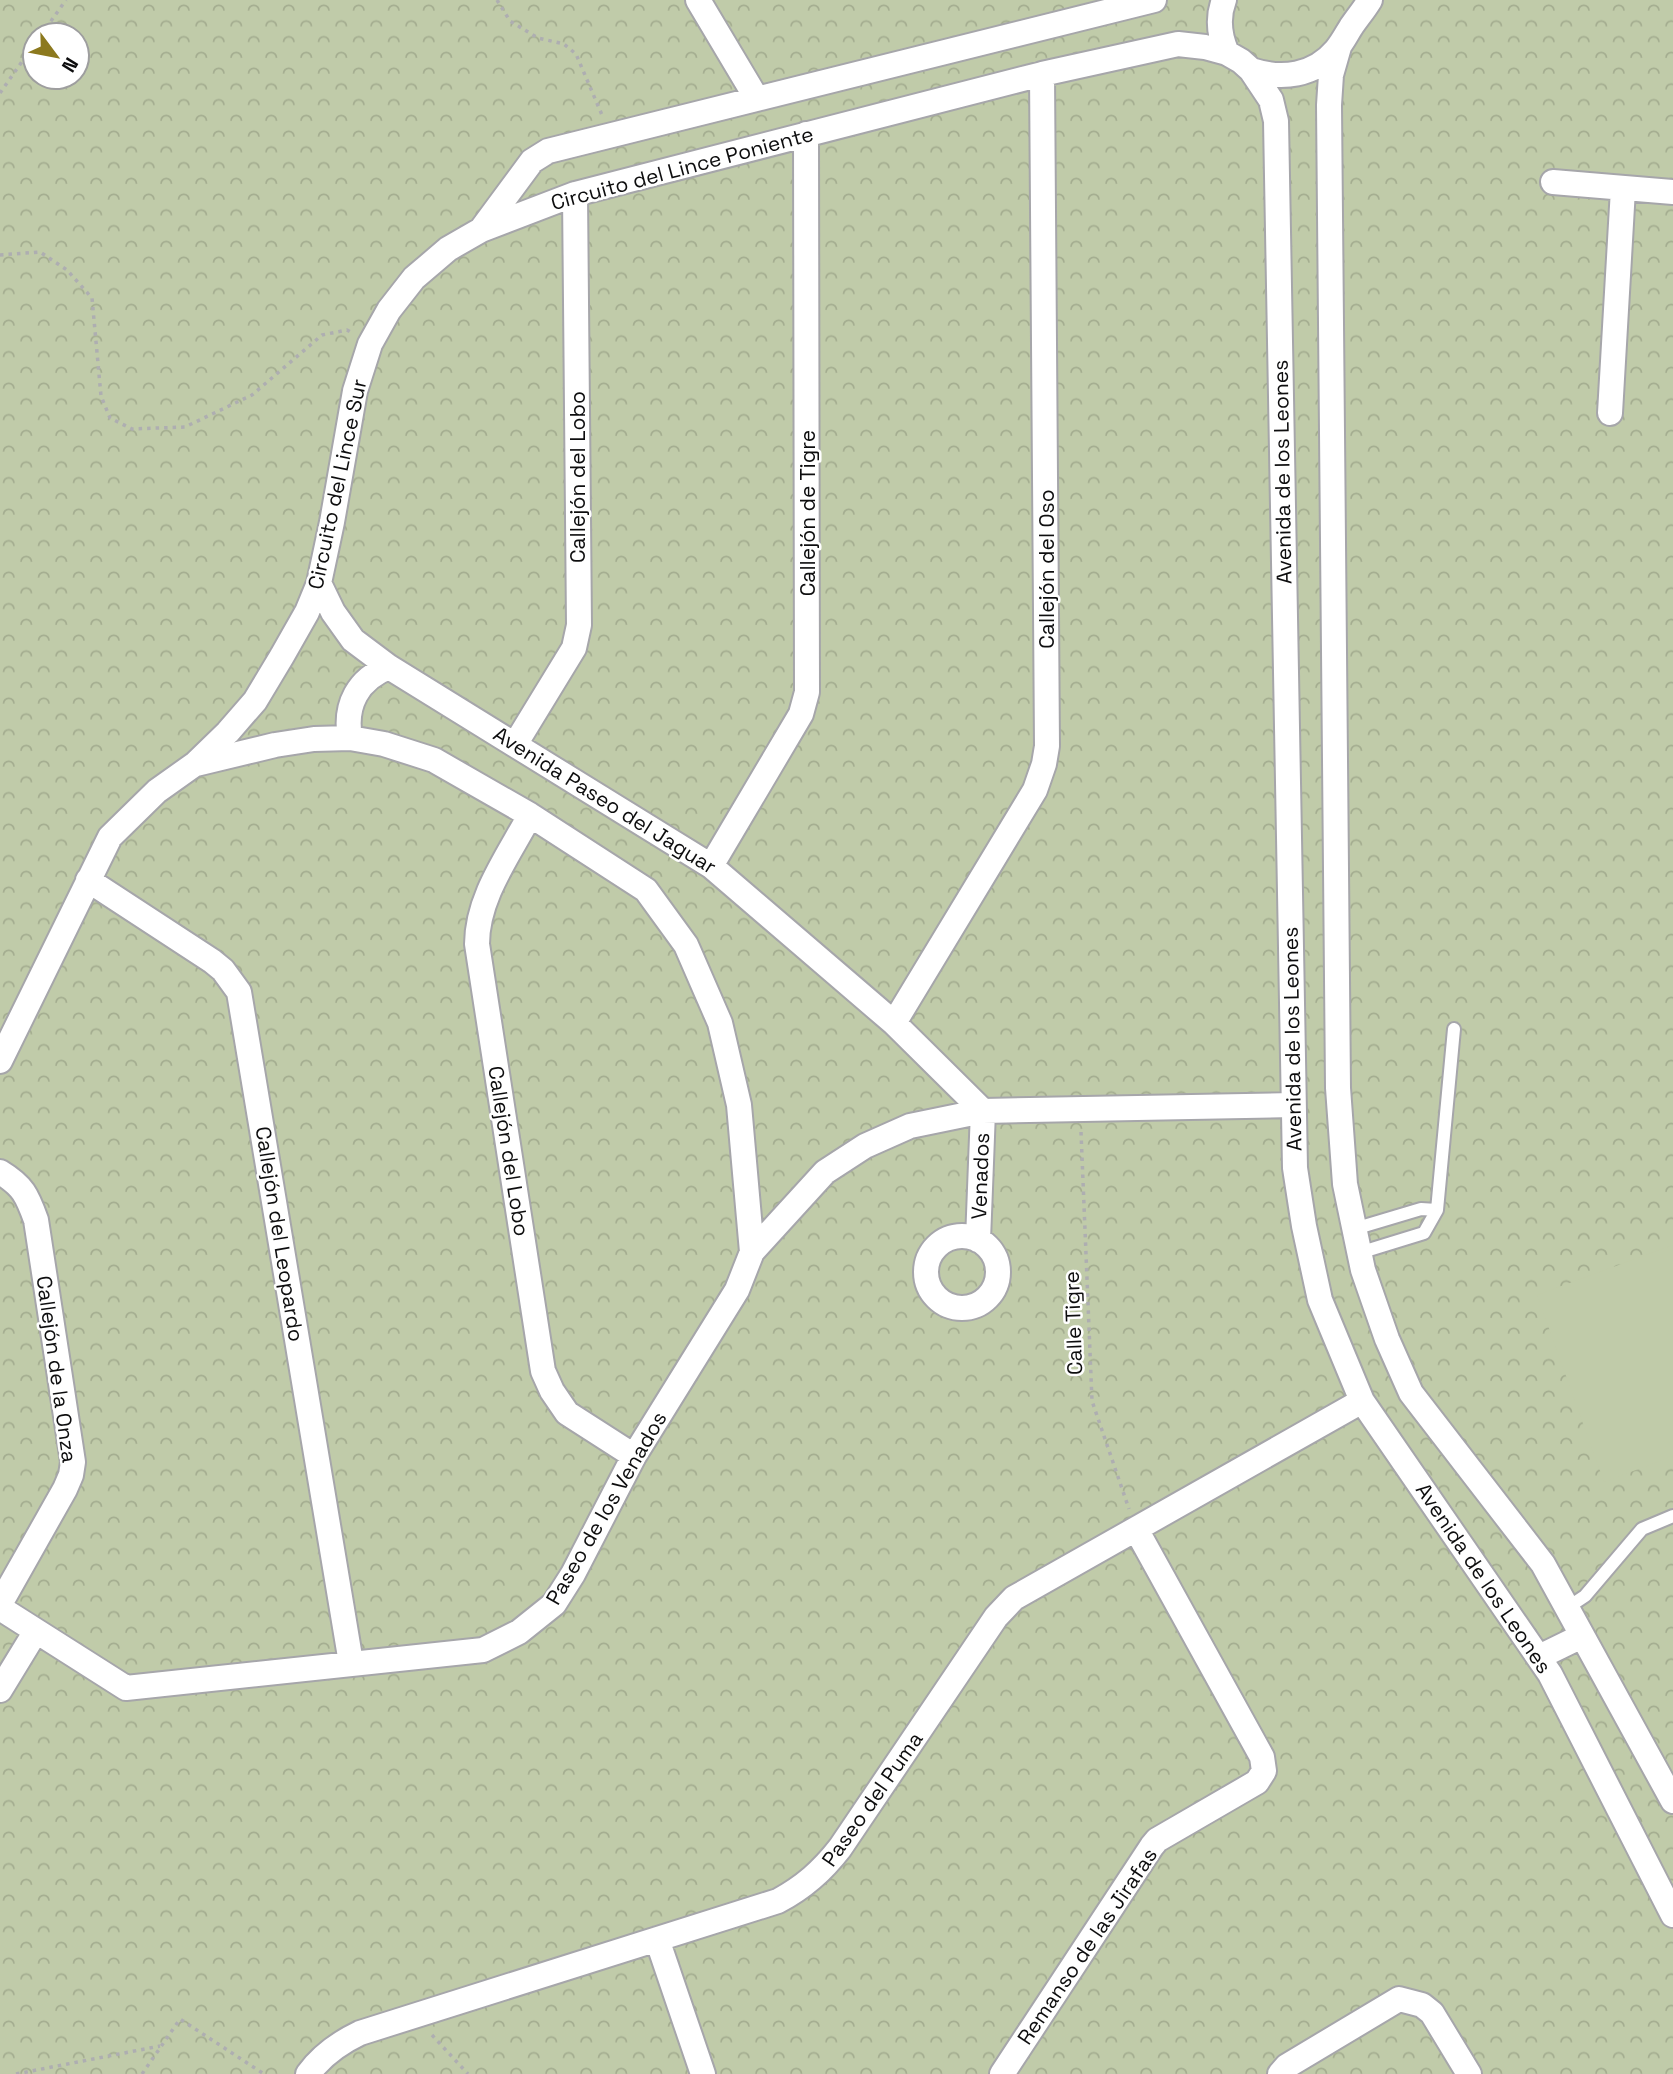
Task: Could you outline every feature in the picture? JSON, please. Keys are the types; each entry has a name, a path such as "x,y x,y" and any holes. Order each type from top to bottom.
{"street":[{"path":"698,0 757,99"},
{"name":"Circuito del Lince Poniente","path":"481,230 532,161 548,151 1154,0"},
{"path":"1224,0 1220,29 1227,53 1251,70 1275,76 1298,74 1321,64 1339,47 1370,3"},
{"name":"Circuito del Lince Poniente","path":"481,230 575,194 1042,74 1178,44 1227,53"},
{"path":"1339,47 1331,75 1329,105 1338,1088 1345,1184 1359,1253 1387,1339 1411,1394 1542,1564 1673,1801"},
{"name":"Avenida de los Leones","path":"1251,70 1271,100 1276,121 1294,1168 1320,1300 1362,1401 1550,1674 1673,1915"},
{"name":"Callejón del Oso","path":"894,1023 1035,790 1047,746 1042,74"},
{"name":"Callejón de Tigre","path":"711,866 802,714 807,692 806,134"},
{"path":"1553,182 1673,192"},
{"path":"1610,412 1623,189"},
{"name":"Callejón del Lobo","path":"516,743 574,648 579,625 575,194"},
{"name":"Circuito del Lince Sur","path":"0,1061 110,837 157,791 195,764 228,733 255,701 307,612 319,583 355,391 370,344 389,310 414,278 448,249 481,230"},
{"name":"Avenida Paseo del Jaguar","path":"319,583 333,612 353,640 389,667 516,743 711,866 894,1023 983,1111"},
{"path":"350,738 348,716 354,695 369,677 389,667"},
{"path":"195,764 275,745 314,739 350,738 384,744 434,760 530,815 646,890 686,945 720,1023 740,1105 752,1252"},
{"name":"Callejón del Lobo","path":"530,815 485,899 477,930 477,944 543,1371 552,1391 567,1413 634,1456"},
{"name":"Callejón del Leopardo","path":"88,880 212,961 232,980 239,992 351,1663"},
{"name":"Paseo de los Venados","path":"0,1606 126,1688 482,1650 508,1638 554,1604 573,1574 634,1456 737,1290 752,1252 825,1172 865,1146 910,1126 983,1111 1293,1105"},
{"name":"Venados","path":"978,1240 983,1111"},
{"name":"Callejón de la Onza","path":"0,1172 18,1184 27,1195 36,1220 73,1451 68,1482 0,1606"},
{"name":"Paseo del Puma","path":"307,2074 327,2062 343,2040 360,2032 778,1901 800,1889 822,1871 841,1847 1005,1607 1014,1598 1362,1401"},
{"name":"Remanso de las Jirafas","path":"1002,2074 1157,1840 1257,1782 1264,1771 1262,1757 1136,1529"},
{"path":"0,1690 36,1631"},
{"path":"1539,1657 1582,1636"},
{"path":"657,1939 703,2074"},
{"path":"1280,2074 1287,2066 1399,1999 1422,2005 1432,2013 1469,2074"}],"lane":[{"path":"1359,1253 1424,1233 1437,1210 1454,1029"},
{"path":"1354,1229 1421,1209 1437,1210"},
{"path":"1567,1608 1585,1595 1642,1528 1673,1516"}],"path":[{"path":"51,21 66,0"},
{"path":"497,0 510,21 538,38 564,44 576,54 611,136"},
{"path":"0,93 21,63"},
{"path":"0,255 40,252 67,270 92,298 101,396 110,418 132,429 186,427 252,395 322,335 347,330 370,344"},
{"name":"Calle Tigre","path":"1081,1109 1092,1401 1136,1529"},
{"path":"414,2015 468,2074"},
{"path":"142,2074 180,2019 264,2074"},
{"path":"16,2074 162,2045"}],"green space":[{"path":"0,0 1673,0 1673,2074 0,2074"},
{"path":"1673,1245 1673,1456 1604,1482 1537,1295"}]}
